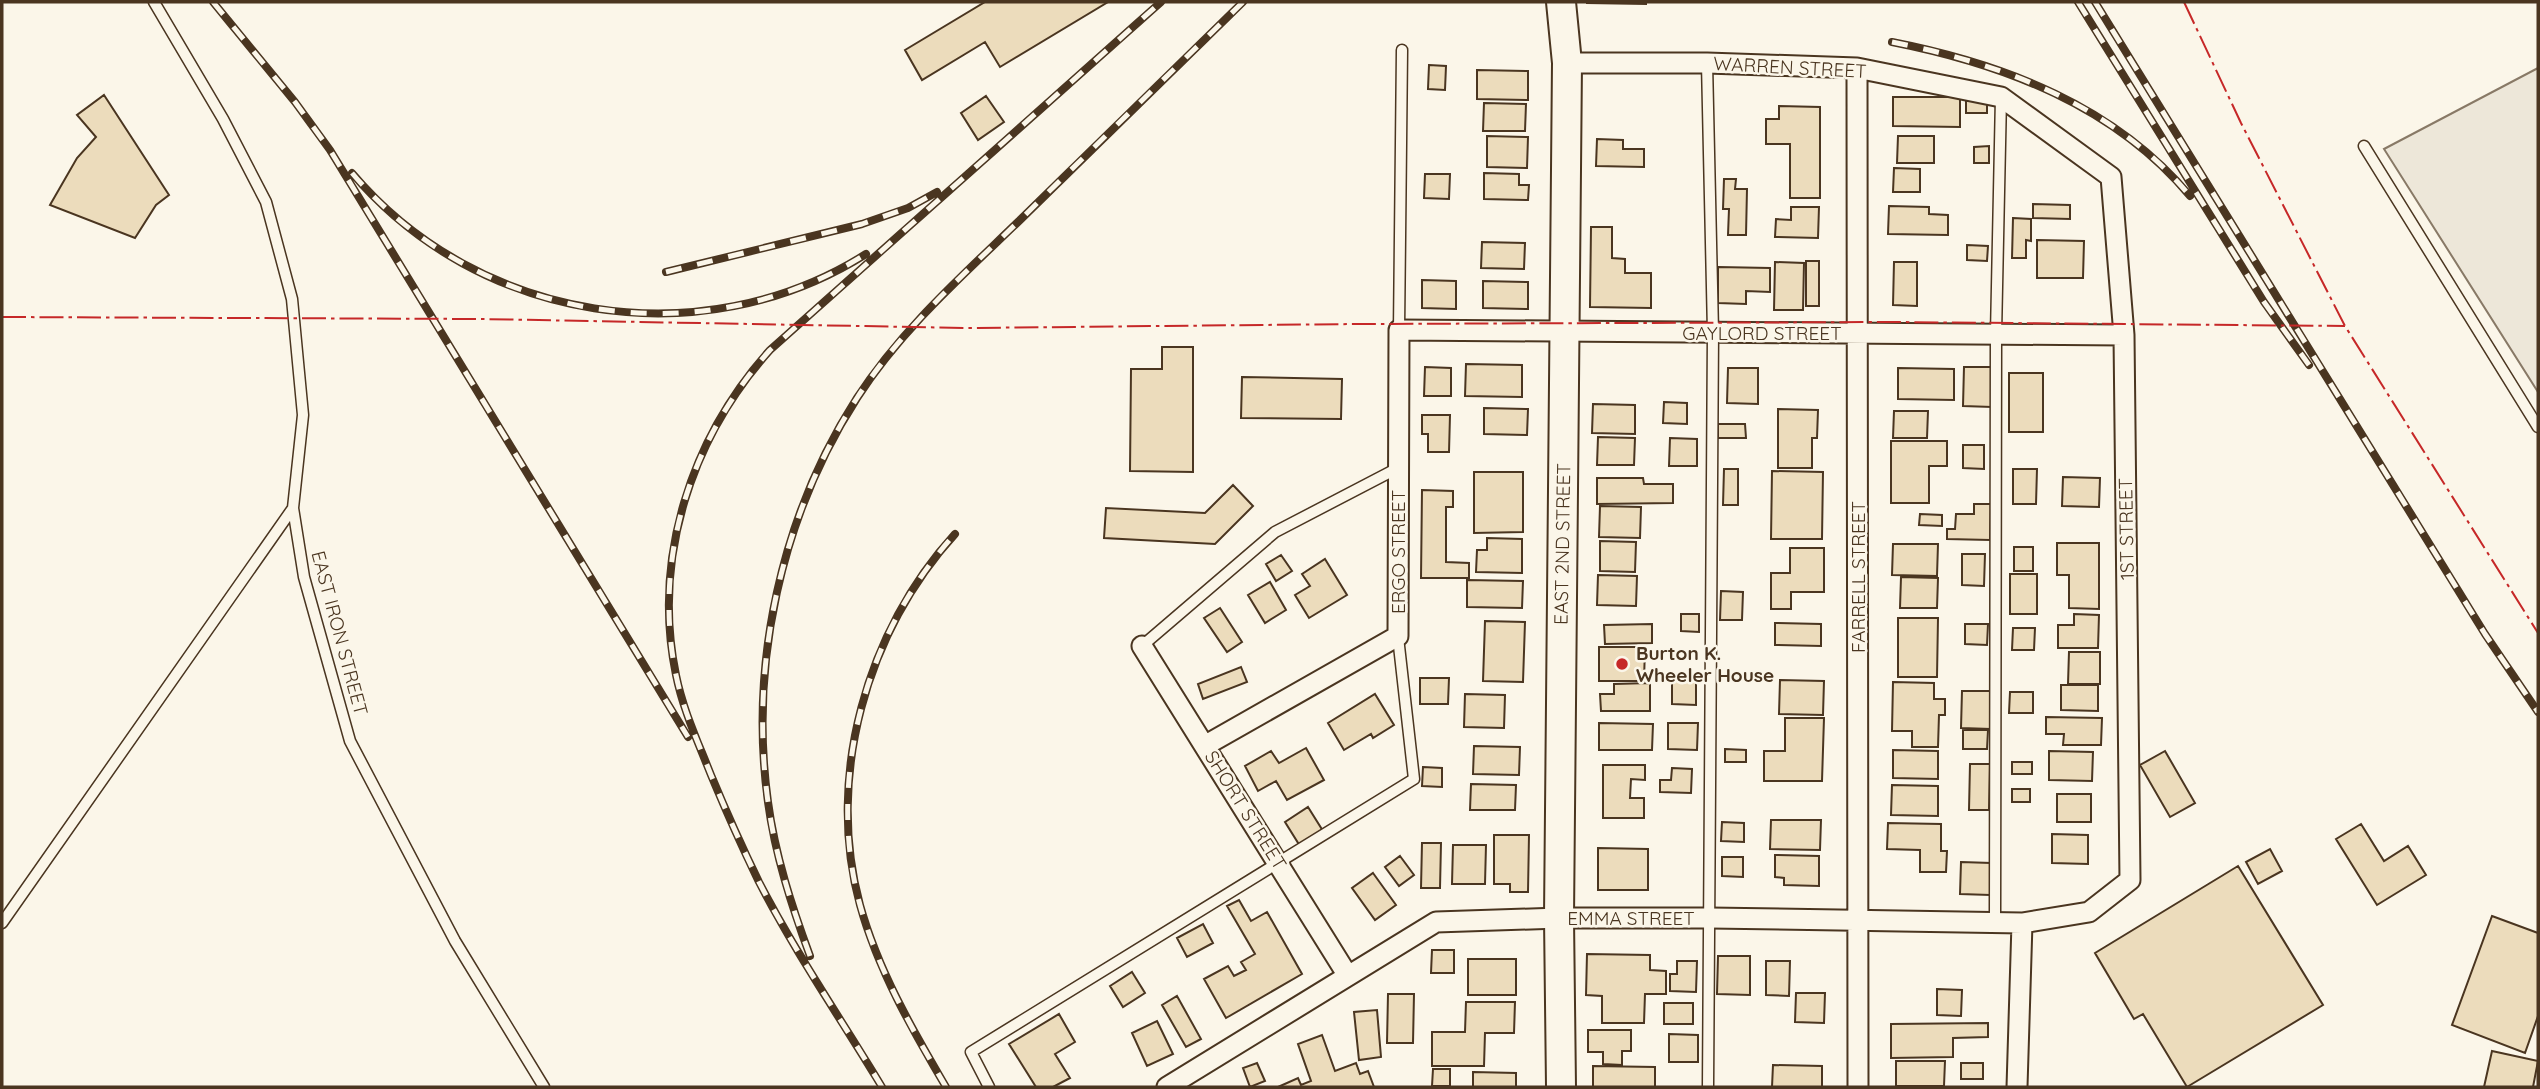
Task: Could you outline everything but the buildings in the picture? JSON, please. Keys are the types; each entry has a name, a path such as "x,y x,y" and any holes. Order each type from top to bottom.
{"street":[{"name":"EAST 2ND STREET","path":"1561,2 1567,63 1559,918 1561,1087"},
{"name":"WARREN STREET","path":"1567,63 1707,63 1857,68 2001,97 2111,177"},
{"name":"FARRELL STREET","path":"1857,68 1858,1087"},
{"name":"1ST STREET","path":"2111,177 2124,335 2130,880"},
{"name":"GAYLORD STREET","path":"1399,330 2124,335"},
{"name":"ERGO STREET","path":"1206,746 1398,636 1399,330"},
{"name":"SHORT STREET","path":"1142,646 1348,976"},
{"name":"EMMA STREET","path":"1167,1087 1436,922 1559,918 1710,918 2022,923 2089,912 2130,880"},
{"path":"2017,1087 2022,923"}],"lane":[{"name":"EAST IRON STREET","path":"154,2 223,119 266,202 292,299 303,415 293,508 304,578 350,741 455,941 544,1087"},
{"path":"1399,330 1402,50"},
{"path":"1707,63 1713,332 1708,1087"},
{"path":"1994,922 1996,334 2001,97"},
{"path":"2364,146 2538,427"},
{"path":"1142,646 1275,532 1398,468"},
{"path":"2,923 293,508"},
{"path":"989,1087 971,1052 1414,779 1398,636"}],"shaded area":[{"path":"2538,68 2538,392 2384,149"}],"railway":[{"path":"213,2 295,102 330,150 688,737"},
{"path":"882,1087 803,960 759,882 722,802 687,713 676,675 670,631 669,587 674,544 684,502 699,461 719,421 742,384 770,350 1161,2"},
{"path":"810,956 775,842 763,750 763,697 777,592 790,541 808,491 857,398 912,327 1243,2"},
{"path":"2078,2 2264,302 2309,365"},
{"path":"2095,2 2485,634 2538,712"},
{"path":"1892,42 1975,63 2055,94 2128,137 2160,164 2190,196"},
{"path":"352,173 403,224 462,263 526,292 594,308 664,313 734,306 802,286 866,254"},
{"path":"666,272 862,224 908,208 937,192"},
{"path":"946,1087 897,999 867,929 850,856 848,807 851,757 861,708 877,660 898,614 924,572 955,534"}],"power":[{"path":"2184,2 2241,123 2345,326 2538,633"},
{"path":"2,317 480,319 967,328 1895,322 2345,326"}],"place":[{"name":"Burton K. Wheeler House","path":"1622,664"}]}
